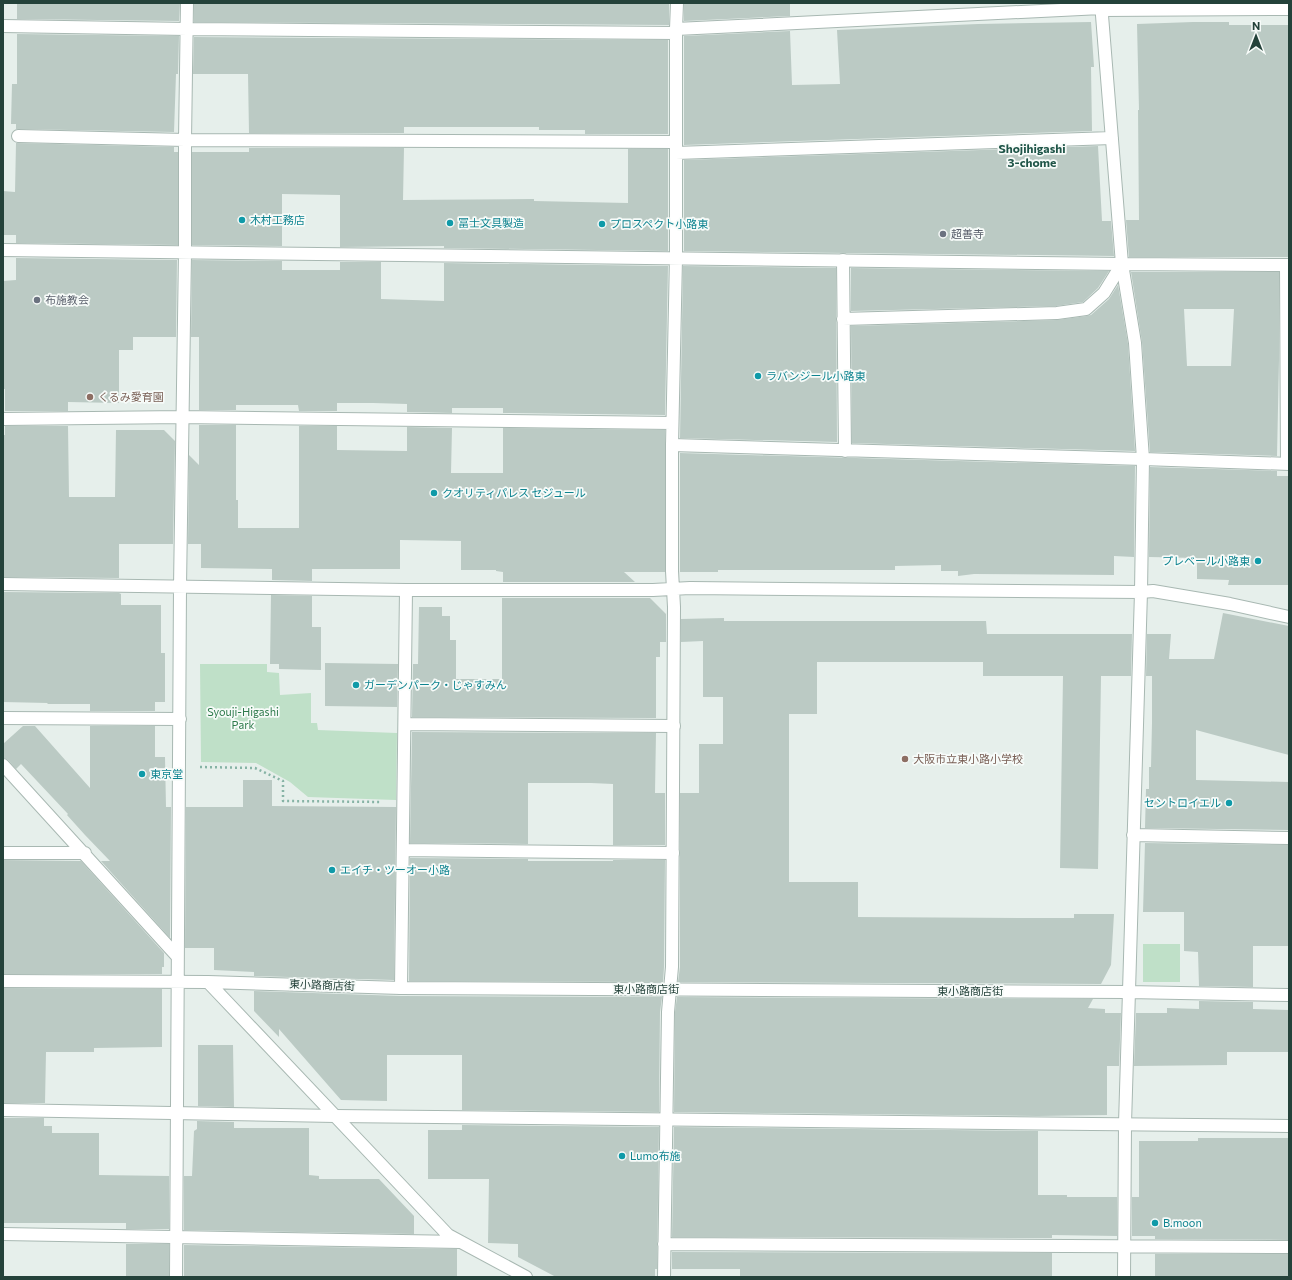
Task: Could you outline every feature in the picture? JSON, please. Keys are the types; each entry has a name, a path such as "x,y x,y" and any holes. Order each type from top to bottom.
{"street":[{"path":"176,1277 180,587 187,3"},
{"path":"664,1277 668,1012 672,967 674,589 672,572 672,423 676,258 677,3"},
{"path":"3,26 187,29 676,31 1101,7 1289,9"},
{"path":"1101,7 1122,264 1136,343 1143,459 1141,592 1128,992 1124,1277"},
{"path":"18,136 185,140 676,147 1112,138"},
{"path":"3,250 1287,265 1288,464 672,445"},
{"path":"843,260 845,451"},
{"path":"843,319 1057,313 1086,308 1104,293 1122,264"},
{"path":"3,419 182,417 672,423"},
{"path":"3,584 406,590 690,588 1153,591 1230,604 1289,617"},
{"path":"401,988 406,590"},
{"path":"3,718 180,719"},
{"path":"405,724 674,726"},
{"path":"3,765 85,853 177,956"},
{"path":"1134,835 1289,838"},
{"path":"403,850 673,853"},
{"path":"3,853 85,853"},
{"name":"東小路商店街","path":"3,981 208,982 401,988 1128,992 1289,995"},
{"path":"208,982 448,1234 526,1277"},
{"path":"3,1110 335,1116 1289,1126"},
{"path":"3,1234 461,1242"},
{"path":"664,1244 1289,1247"}],"path":[{"path":"179,766 254,768 283,781 283,801 404,802"}],"green space":[{"name":"Syouji-Higashi Park","path":"200,664 267,664 267,672 279,673 280,695 311,693 311,723 317,723 318,730 397,733 396,800 308,797 290,782 256,763 201,762"},
{"path":"1143,944 1180,944 1180,982 1143,982"}],"building":[{"path":"17,3 180,3 179,21 17,19"},
{"path":"194,3 669,3 669,25 194,22"},
{"path":"684,3 790,3 790,16 684,21"},
{"path":"1091,22 1094,67 1091,67 1092,131 684,145 684,36 790,31 792,85 840,84 837,30 978,24"},
{"path":"1229,22 1229,25 1289,25 1289,257 1129,257 1126,220 1139,220 1137,24"},
{"path":"17,34 179,36 174,132 16,129 16,124 11,124 12,84 17,84"},
{"path":"194,37 668,40 668,134 585,134 585,130 539,130 539,127 404,127 404,133 249,133 248,74 193,74"},
{"path":"16,143 174,147 174,152 178,152 178,245 16,243 16,235 3,235 3,191 15,192"},
{"path":"1098,146 1102,221 1111,221 1114,256 684,251 684,160"},
{"path":"249,148 404,148 403,200 534,199 534,201 628,203 628,149 668,149 668,251 444,248 444,246 340,247 340,195 282,194 282,246 192,245 192,152 249,152"},
{"path":"16,258 177,260 176,337 133,337 133,350 119,350 119,403 68,402 68,411 5,411 5,389 3,389 3,281 16,280"},
{"path":"192,260 282,261 282,270 340,270 340,262 381,262 381,299 444,301 444,263 668,266 665,415 503,413 503,408 452,408 452,413 407,412 407,404 373,403 337,403 337,411 299,411 298,405 236,405 236,410 199,410 199,337 191,337"},
{"path":"683,266 836,268 837,442 680,438"},
{"path":"851,268 1109,271 1098,288 1083,302 1056,306 851,311"},
{"path":"1131,272 1279,272 1277,456 1150,452 1142,342","holes":["1184,309 1234,309 1231,366 1187,366"]},
{"path":"1118,285 1128,344 1135,451 852,443 851,326 1057,320 1087,316 1091,315 1109,299"},
{"path":"199,425 236,425 236,500 238,500 238,528 299,528 299,426 337,426 337,450 407,451 407,427 452,428 451,473 503,473 503,428 665,430 665,572 624,572 635,582 503,582 503,572 496,570 461,570 461,541 400,540 400,569 312,569 312,581 272,580 272,569 201,568 201,544 188,544 189,455 199,465"},
{"path":"5,426 68,426 69,497 115,497 116,430 164,430 175,441 173,544 119,544 119,578 3,577 3,435 5,435"},
{"path":"680,453 1135,466 1134,557 1114,556 1114,575 974,574 958,576 958,571 941,571 941,565 895,566 895,570 718,570 718,572 680,572"},
{"path":"1150,467 1277,471 1277,476 1289,476 1289,585 1228,585 1229,580 1197,579 1197,558 1149,557"},
{"path":"3,592 119,593 121,594 121,605 161,605 161,653 165,653 165,702 155,702 155,711 90,711 90,704 3,702"},
{"path":"271,595 312,596 312,627 321,627 321,670 279,669 279,664 270,664"},
{"path":"502,598 650,598 666,614 666,642 660,642 660,657 656,657 656,718 412,717 413,664 418,664 419,607 442,607 442,616 450,616 450,640 456,640 456,679 502,679"},
{"path":"1223,613 1289,626 1289,755 1196,730 1196,780 1289,782 1289,830 1145,828 1146,789 1149,789 1149,767 1151,767 1152,723 1152,676 1146,676 1147,634 1171,634 1169,659 1214,659"},
{"path":"724,618 724,621 986,621 987,634 1132,634 1131,676 1101,676 1098,869 1060,868 1063,676 983,676 983,662 817,662 817,714 789,714 789,882 858,882 858,917 1074,918 1074,914 1114,914 1111,965 1101,984 678,982 680,967 680,793 699,793 699,744 723,744 723,697 703,697 703,641 681,642 681,619"},
{"name":"ガーデンパーク・じゃすみん","path":"325,663 398,664 397,707 325,706"},
{"path":"23,726 35,726 90,788 90,726 155,726 155,757 165,757 166,807 171,807 170,938 101,861 110,861 67,815 68,814 21,764 16,769 8,760 3,758 3,744"},
{"path":"412,732 656,733 655,793 665,793 665,845 613,845 613,784 591,783 528,783 528,844 410,843"},
{"path":"243,780 272,780 272,806 396,807 394,980 254,976 254,972 214,970 214,948 185,948 186,807 243,807"},
{"path":"1145,843 1289,845 1289,946 1253,946 1253,987 1199,986 1198,952 1184,951 1184,912 1143,912"},
{"path":"410,858 528,859 528,861 665,860 663,982 409,981"},
{"path":"3,860 81,861 164,953 164,967 162,967 162,974 3,974"},
{"path":"3,988 162,989 162,1047 94,1048 94,1052 46,1052 45,1103 4,1103"},
{"path":"254,991 401,996 662,997 660,1012 659,1112 462,1110 462,1055 387,1055 387,1101 341,1100 279,1029 279,1037 254,1011"},
{"path":"677,997 1093,999 1088,1008 1105,1009 1105,1013 1121,1013 1119,1066 1107,1066 1107,1115 1038,1116 674,1112 675,1012"},
{"path":"1199,1001 1253,1002 1253,1009 1289,1010 1289,1052 1227,1052 1227,1065 1134,1066 1136,1013 1167,1013 1167,1008 1199,1009"},
{"path":"198,1045 233,1045 234,1107 198,1106"},
{"path":"3,1118 44,1118 44,1126 52,1126 52,1133 99,1133 99,1175 169,1176 169,1229 126,1229 126,1223 3,1223"},
{"path":"197,1121 234,1122 234,1128 309,1128 309,1175 319,1176 319,1179 379,1179 414,1216 414,1234 184,1230 184,1176 192,1176 194,1131 197,1129"},
{"path":"462,1125 659,1127 657,1269 655,1269 655,1277 556,1277 518,1257 518,1244 488,1243 489,1179 428,1179 428,1130 462,1130"},
{"path":"674,1127 1038,1131 1038,1195 1067,1195 1067,1197 1117,1197 1117,1236 1052,1235 1052,1238 672,1237"},
{"path":"1198,1138 1289,1138 1289,1240 1155,1239 1155,1236 1132,1236 1132,1197 1139,1197 1139,1141 1198,1141"},
{"path":"126,1244 169,1244 169,1277 126,1277"},
{"path":"184,1245 457,1249 457,1277 184,1277"},
{"path":"672,1252 1052,1253 1052,1277 740,1277 740,1269 672,1269"},
{"path":"1155,1254 1289,1254 1289,1277 1155,1277"}],"place":[{"name":"木村工務店","path":"242,220"},
{"name":"冨士文具製造","path":"450,223"},
{"name":"プロスペクト小路東","path":"602,224"},
{"name":"超善寺","path":"943,234"},
{"name":"布施教会","path":"37,300"},
{"name":"ラバンジール小路東","path":"758,376"},
{"name":"くるみ愛育園","path":"90,397"},
{"name":"クオリティパレス セジュール","path":"434,493"},
{"name":"プレベール小路東","path":"1258,561"},
{"name":"ガーデンパーク・じゃすみん","path":"356,685"},
{"name":"大阪市立東小路小学校","path":"905,759"},
{"name":"東京堂","path":"142,774"},
{"name":"セントロイエル","path":"1229,803"},
{"name":"エイチ・ツーオー小路","path":"332,870"},
{"name":"Lumo布施","path":"622,1156"},
{"name":"B.moon","path":"1155,1223"}],"district":[{"name":"Shojihigashi 3-chome","path":"1032,156"}]}
